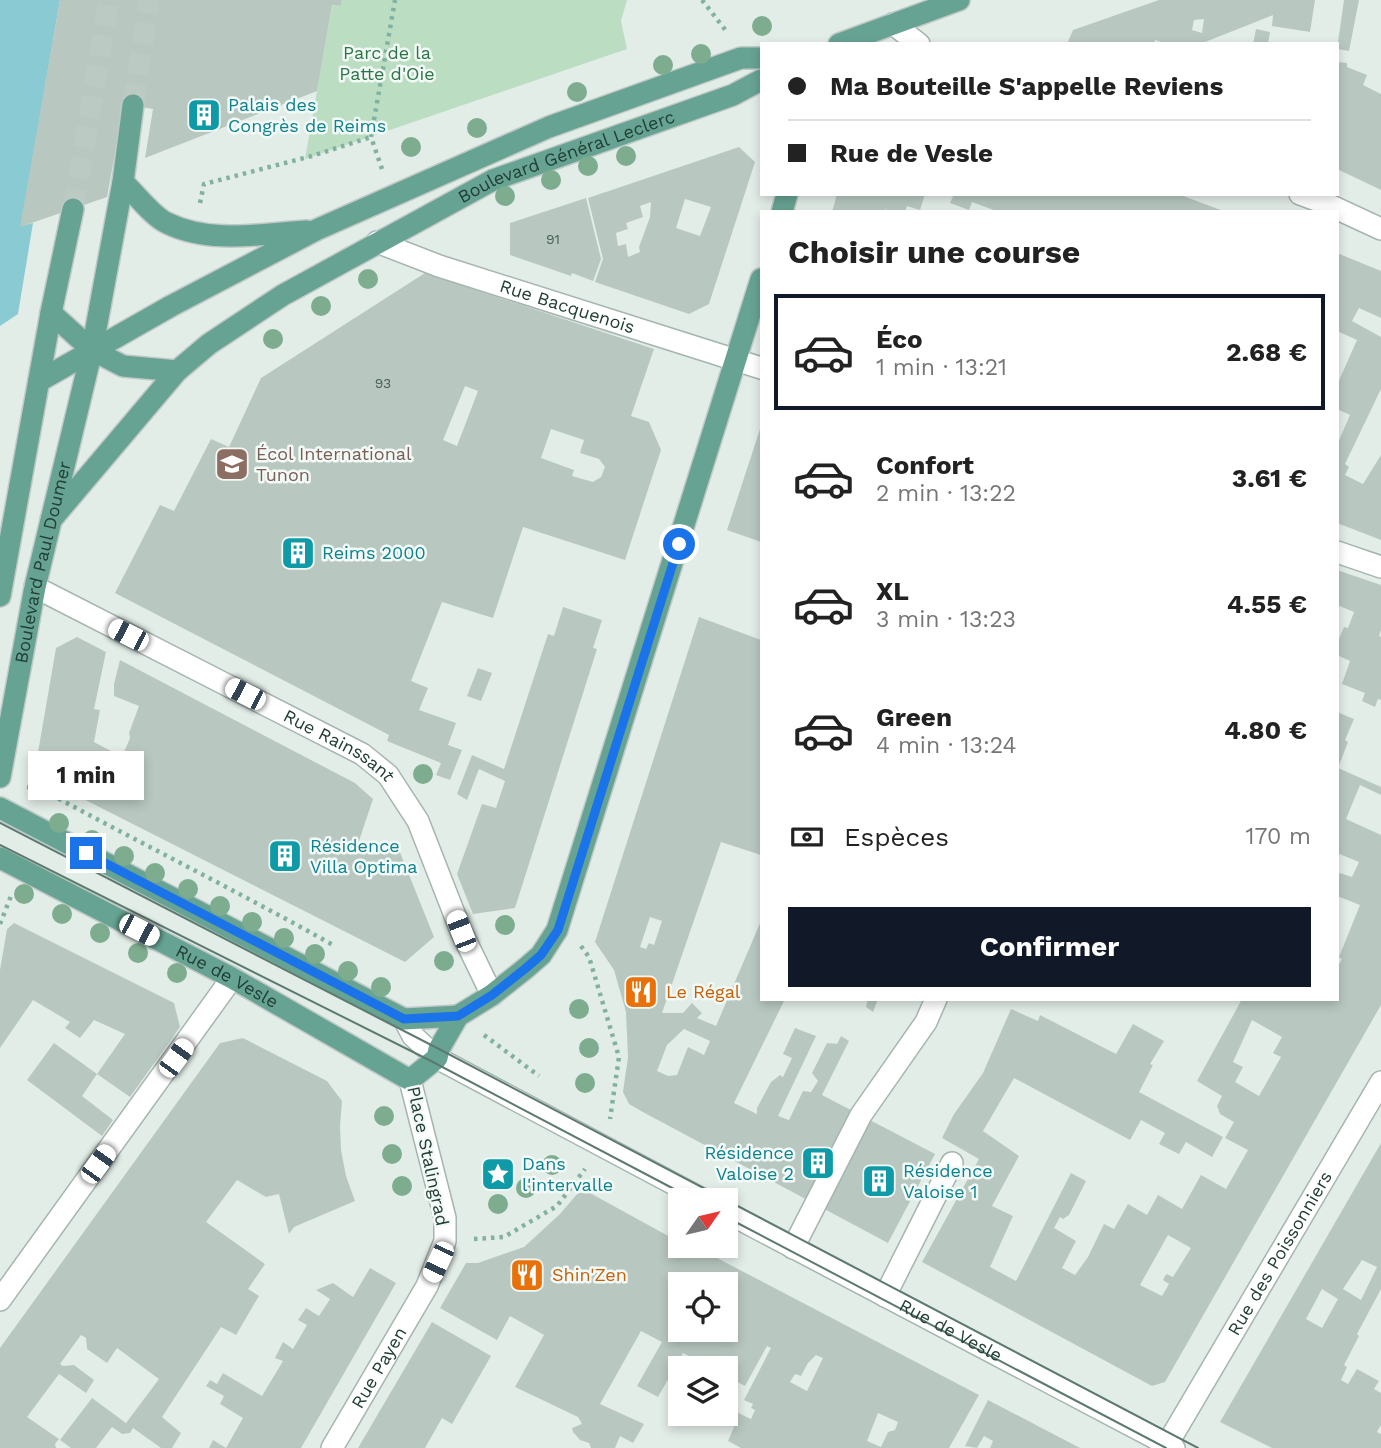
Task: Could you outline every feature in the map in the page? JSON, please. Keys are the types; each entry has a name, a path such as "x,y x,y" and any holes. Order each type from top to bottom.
{"main road":[{"path":"844,42 959,0"},
{"name":"Boulevard Général Leclerc","path":"39,381 316,230 549,127 741,58 760,58"},
{"name":"Boulevard Général Leclerc","path":"51,520 177,371 209,344 283,295 493,180 733,96 760,81"},
{"name":"Boulevard Paul Doumer","path":"0,777 35,587 92,350 123,182 133,106"},
{"path":"123,182 164,223 196,233 231,236 316,230"},
{"name":"Boulevard Paul Doumer","path":"0,596 51,313 73,209"},
{"name":"Place Stalingrad","path":"410,1080 437,1058 439,1049 458,1016 492,995 541,955 558,930 760,282"},
{"path":"51,313 92,350 123,366 177,371"},
{"path":"6,812 404,1019 458,1016"},
{"name":"Rue de Vesle","path":"2,859 232,978 410,1080"}],"street":[{"path":"892,24 916,42"},
{"path":"1305,196 1381,229"},
{"name":"Rue Bacquenois","path":"377,242 439,266 760,368"},
{"path":"1339,553 1381,567"},
{"name":"Rue Rainssant","path":"35,587 362,754 388,775 418,821 461,931 492,995"},
{"path":"2,1293 232,978"},
{"path":"793,1248 861,1115 926,1022 935,1001"},
{"path":"404,1019 413,1036 437,1058 681,1188"},
{"name":"Place Stalingrad","path":"410,1080 445,1219 445,1241 427,1286"},
{"name":"Rue des Poissonniers","path":"1169,1447 1178,1423 1381,1082"},
{"path":"885,1296 952,1163"},
{"name":"Rue de Vesle","path":"738,1218 1169,1447"},
{"name":"Rue Payen","path":"332,1448 427,1286"}],"path":[{"path":"371,137 395,0"},
{"path":"702,0 731,37"}],"green space":[{"name":"Parc de la Patte d'Oie","path":"342,0 627,0 621,21 627,49 305,159 332,5 341,6"}],"water":[{"path":"0,0 60,0 21,226 33,223 18,314 0,326"}],"building":[{"name":"Palais des Congrès de Reims","path":"60,0 342,0 341,6 332,5 317,91 145,158 153,109 124,104 107,197 20,227"},
{"path":"1159,0 1315,0 1310,32 1272,26 1273,15 1205,42 1068,42 1073,30","holes":["1204,19 1202,33 1192,30 1194,20"]},
{"path":"1344,0 1359,0 1349,51 1339,49"},
{"path":"1256,29 1270,32 1268,42 1253,42"},
{"path":"1339,62 1347,63 1347,67 1367,75 1363,85 1381,94 1381,190 1339,170"},
{"path":"739,147 755,162 709,304 689,314 595,282 603,259 588,198","holes":["685,199 711,207 700,236 676,228","651,202 650,217 639,247 640,252 628,257 626,244 618,246 616,233 628,229 626,223 643,217 640,206"]},
{"path":"836,196 924,196 920,210 907,206 906,210 833,210"},
{"path":"953,196 1183,196 1221,210 994,210 972,202 969,210 950,203"},
{"path":"586,198 601,259 593,281 510,255 510,223"},
{"path":"1339,254 1381,271 1381,318 1359,308 1352,321 1381,337 1381,389 1345,464 1349,467 1345,475 1363,484 1381,455 1381,540 1339,524 1339,440 1350,415 1339,410 1339,380 1357,340 1339,332"},
{"path":"425,273 654,349 631,416 649,422 661,450 625,560 523,527 493,618 442,602 411,681 428,688 419,710 456,723 448,745 462,750 450,780 436,775 441,763 387,741 389,735 115,593 160,505 174,511 211,439 229,447 261,378","holes":["465,386 478,391 457,446 443,440","551,429 584,440 580,453 599,459 605,467 601,477 593,482 572,476 574,470 541,458"]},
{"path":"760,429 760,542 727,530"},
{"path":"1339,571 1381,585 1381,700 1378,699 1375,707 1362,701 1365,693 1342,684 1350,661 1339,656 1339,639 1344,627 1348,628 1354,612 1339,606"},
{"path":"563,607 602,620 593,648 597,649 515,908 473,914 457,874 482,804 496,808 505,781 479,769 467,800 457,794 472,755 504,769 548,634 554,636"},
{"path":"699,617 760,640 760,855 721,842 662,1013 683,1013 692,1003 702,1013 697,1018 716,1026 760,923 760,1001 784,1001 734,1103 757,1114 757,1108 771,1082 780,1075 783,1077 792,1058 783,1054 795,1028 816,1036 778,1116 789,1120 803,1091 811,1092 818,1081 812,1073 827,1043 837,1044 841,1036 849,1041 822,1095 935,1154 888,1243 629,1104 623,1092 628,1057 626,1012 614,970 595,942","holes":["650,917 662,921 654,945 649,943 646,949 640,947","684,1029 710,1041 704,1055 688,1047 677,1075 668,1076 657,1071 667,1045"]},
{"path":"77,637 106,652 94,709 100,710 94,742 122,757 130,738 129,733 139,706 114,696 120,660 355,783 373,799 357,847 373,855 397,845 434,937 405,962 48,781 36,764 56,648"},
{"path":"478,668 492,673 481,701 467,696"},
{"path":"1339,713 1354,719 1345,740 1348,742 1339,765"},
{"path":"1339,768 1381,787 1381,795 1360,785 1346,819 1381,835 1381,1005 1165,1382 1152,1386 922,1262 979,1159 942,1138 954,1114 983,1073 1011,1009 1038,1021 1040,1015 1116,1054 1133,1024 1164,1041 1150,1064 1153,1065 1139,1092 1223,1137 1212,1157 1186,1142 1179,1154 1159,1144 1165,1133 1141,1120 1130,1140 1014,1078 983,1131 1019,1156 992,1206 1013,1216 990,1267 1016,1281 1071,1173 1086,1181 1069,1215 1063,1219 1060,1217 1054,1228 1076,1241 1062,1268 1075,1275 1088,1257 1104,1224 1114,1229 1128,1204 1147,1215 1158,1195 1182,1209 1201,1175 1226,1189 1248,1150 1225,1138 1234,1122 1220,1114 1217,1106 1222,1096 1197,1081 1241,1001 1339,1001 1339,964 1342,959 1339,957 1360,905 1339,897 1339,875 1340,873 1352,877 1359,862 1339,854","holes":["1252,1020 1282,1037 1273,1053 1281,1057 1259,1096 1235,1082 1243,1067 1233,1062","1168,1235 1191,1248 1173,1277 1167,1274 1165,1276 1163,1280 1169,1284 1162,1296 1140,1285"]},
{"path":"14,923 174,1003 180,1027 130,1097 97,1074 125,1034 94,1020 80,1038 65,1028 70,1022 33,1000 0,1048 0,970 7,929"},
{"path":"868,1001 877,1001 873,1012 866,1007"},
{"path":"243,1038 327,1081 342,1101 341,1150 355,1201 294,1227 289,1234 279,1194 266,1197 237,1180 206,1222 265,1264 248,1289 259,1296 236,1335 221,1327 162,1417 181,1433 172,1448 161,1448 133,1428 130,1433 122,1434 112,1427 96,1448 71,1448 60,1440 92,1398 126,1423 159,1379 117,1348 107,1363 87,1349 86,1338 81,1335 60,1364 74,1365 94,1380 86,1393 59,1374 27,1417 59,1439 55,1444 56,1448 0,1448 0,1348 220,1043"},
{"path":"54,1043 97,1074 82,1096 113,1120 102,1136 27,1080"},
{"path":"1381,1143 1381,1289 1357,1334 1359,1336 1344,1365 1347,1367 1341,1380 1348,1384 1357,1369 1379,1381 1374,1389 1381,1393 1381,1425 1377,1432 1381,1434 1381,1448 1272,1448 1220,1422","holes":["1362,1260 1377,1267 1361,1300 1343,1289","1322,1289 1338,1299 1322,1328 1306,1319"]},
{"path":"578,1193 590,1193 668,1236 668,1258 717,1258 979,1395 949,1448 741,1448 728,1441 734,1427 732,1426 738,1426 738,1413 751,1419 755,1410 751,1408 753,1404 744,1400 771,1348 767,1346 745,1386 738,1382 738,1356 689,1356 683,1353 681,1356 668,1356 668,1379 658,1397 637,1386 662,1342 641,1331 600,1404 644,1424 633,1443 620,1436 615,1448 591,1448 589,1443 580,1440 573,1432 572,1428 582,1424 578,1417 515,1387 544,1335 510,1316 497,1340 440,1308 466,1263 478,1263 524,1247 560,1214","holes":["816,1355 823,1358 807,1391 790,1382 795,1374 801,1376","878,1413 898,1422 895,1430 888,1432 881,1447 867,1441"]},
{"path":"370,1268 396,1283 301,1448 226,1448 243,1418 220,1404 224,1396 206,1386 210,1380 217,1384 223,1373 262,1396 283,1361 275,1358 283,1342 293,1349 307,1325 298,1320 306,1308 319,1316 330,1299 316,1290 333,1283 353,1297"},
{"path":"432,1322 491,1356 452,1424 442,1418 425,1448 358,1448"},
{"path":"988,1400 1080,1448 990,1448 993,1441 984,1436 977,1448 965,1446"},
{"path":"213,1440 226,1448 209,1448"}],"tunnel":[{"path":"73,209 109,0"},
{"path":"133,105 149,0"}],"tram line":[{"path":"0,823 439,1049 1198,1448"},
{"path":"0,845 431,1061 672,1188"},
{"path":"738,1223 1166,1448"}],"place":[{"name":"Palais des Congrès de Reims","path":"204,115"},
{"name":"Écol International Tunon","path":"232,464"},
{"name":"Reims 2000","path":"298,553"},
{"name":"Résidence Villa Optima","path":"285,856"},
{"name":"Le Régal","path":"641,992"},
{"name":"Résidence Valoise 2","path":"818,1163"},
{"name":"Dans l'intervalle","path":"498,1174"},
{"name":"Résidence Valoise 1","path":"879,1181"},
{"name":"Shin'Zen","path":"527,1275"}],"route":[{"path":"86,853 404,1019 458,1016 492,995 526,968 541,955 558,930 679,544"}]}
